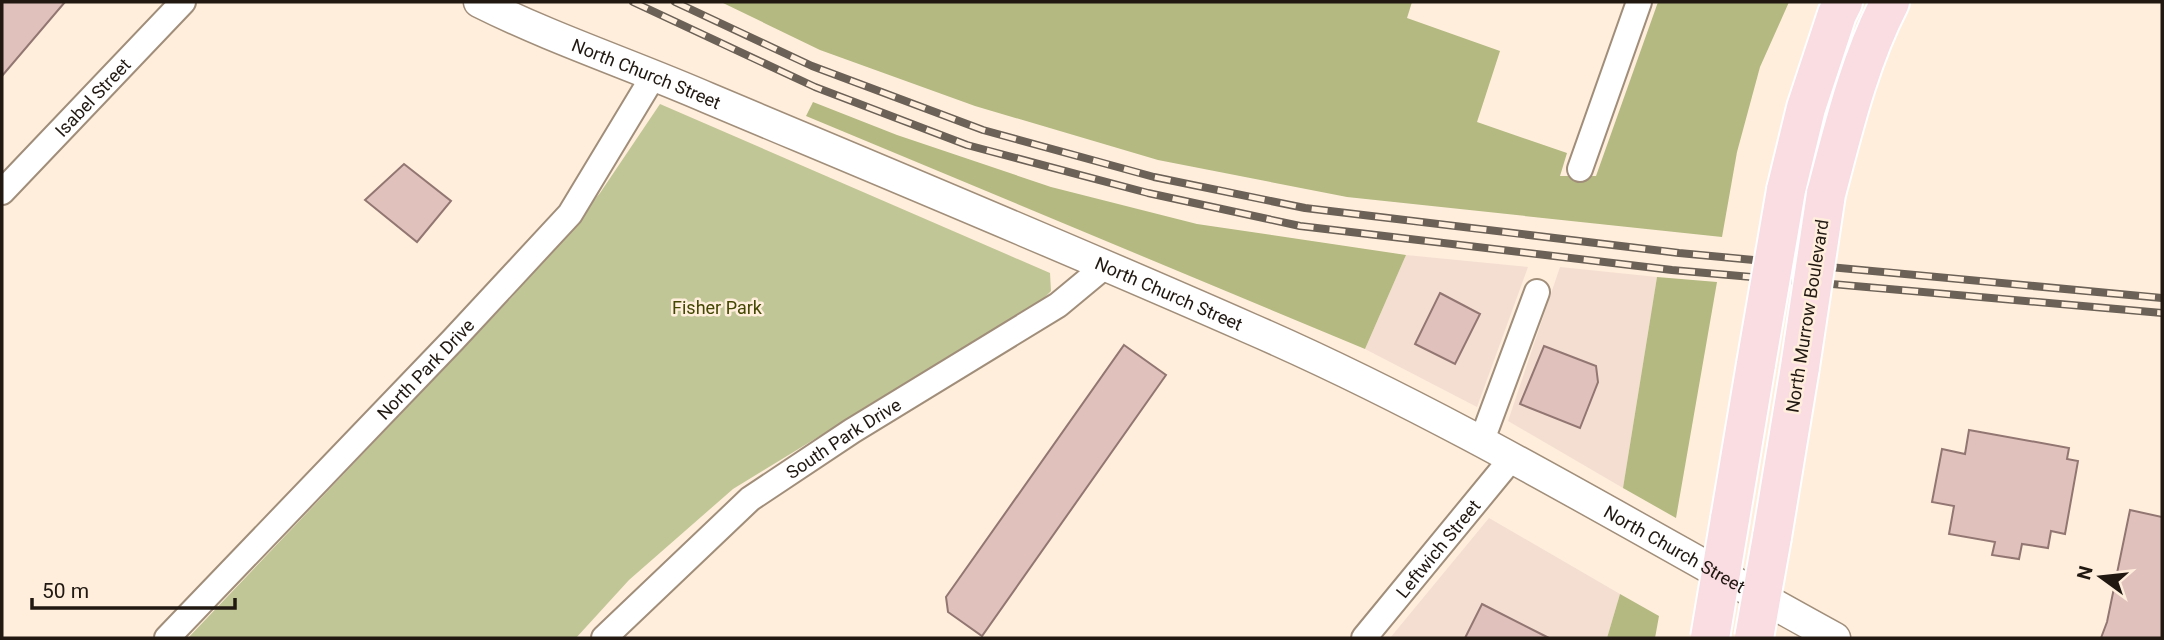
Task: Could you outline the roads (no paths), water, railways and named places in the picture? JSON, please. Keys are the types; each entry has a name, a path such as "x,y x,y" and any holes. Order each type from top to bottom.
{"main road":[{"path":"1710,638 1786,190 1807,108 1843,2"},
{"name":"North Murrow Boulevard","path":"1754,638 1826,194 1847,114 1878,25 1890,2"}],"street":[{"name":"Isabel Street","path":"2,192 183,2"},
{"name":"North Church Street","path":"479,2 527,26 654,75 1105,266 1369,382 1482,440 1835,638"},
{"path":"1580,169 1639,2"},
{"name":"North Park Drive","path":"167,638 444,350 570,214 654,75"},
{"name":"South Park Drive","path":"604,638 750,499 852,431 1058,305 1105,266"},
{"path":"1482,440 1536,292"},
{"name":"Leftwich Street","path":"1364,638 1511,458"}],"railway":[{"path":"633,2 815,87 967,145 1148,193 1300,226 1672,270 2162,313"},
{"path":"675,2 812,66 983,130 1154,177 1305,208 1679,253 2162,298"}],"park label":[{"name":"Fisher Park","path":"717,307"}]}
